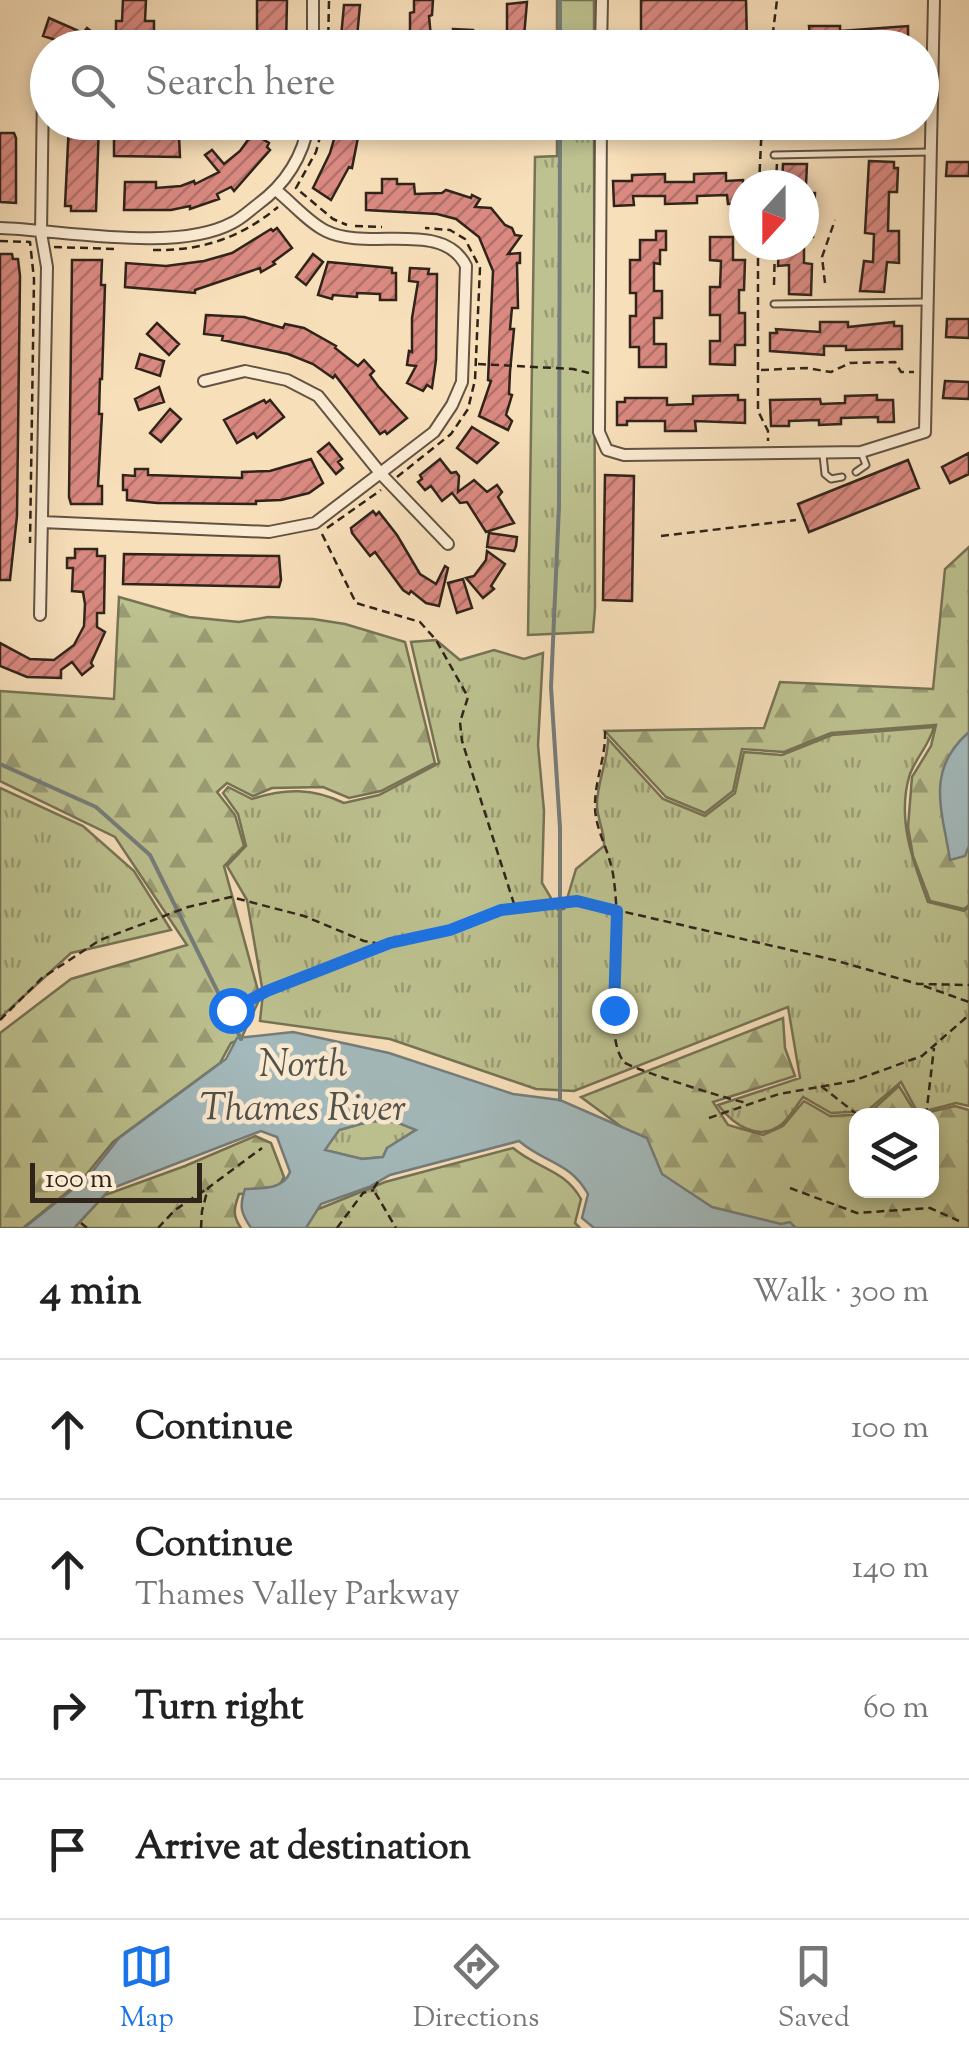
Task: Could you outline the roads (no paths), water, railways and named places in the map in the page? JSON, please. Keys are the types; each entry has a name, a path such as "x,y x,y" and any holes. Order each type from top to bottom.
{"street":[{"path":"313,30 314,0"},
{"path":"602,0 602,30"},
{"path":"933,30 934,0"},
{"path":"40,615 47,267 41,233 43,140"},
{"path":"0,228 176,237 206,233 232,224 277,191 306,140"},
{"path":"601,140 599,432 606,450 624,455 861,452 926,432 930,140"},
{"path":"42,522 270,532 314,522 434,432 462,382 466,266 460,254 450,245 431,240 351,239 324,231 277,191"},
{"path":"204,381 246,371 287,380 318,396 381,474 448,544"}],"lane":[{"path":"775,159 930,152"},
{"path":"774,304 927,302"},
{"path":"822,452 825,474 830,479 842,478"},
{"path":"856,472 866,465 861,452"}],"water":[{"path":"969,732 969,846 965,856 950,860 941,807 942,776 955,746"},
{"name":"North Thames River","path":"293,1032 389,1053 513,1094 560,1100 647,1138 662,1174 712,1207 781,1224 790,1222 796,1228 594,1228 582,1218 588,1194 581,1183 519,1141 390,1175 321,1204 306,1228 251,1228 242,1210 245,1189 277,1185 290,1172 277,1137 261,1131 110,1189 74,1228 24,1228 88,1177 119,1138 226,1059 237,1038","holes":["371,1121 396,1122 416,1130 387,1148 383,1157 362,1159 325,1150 339,1130"]}],"waterway":[{"path":"560,0 560,30"},
{"path":"560,140 559,506 551,687 560,828 560,1100"},
{"path":"0,764 96,807 150,855 241,1039"}]}
